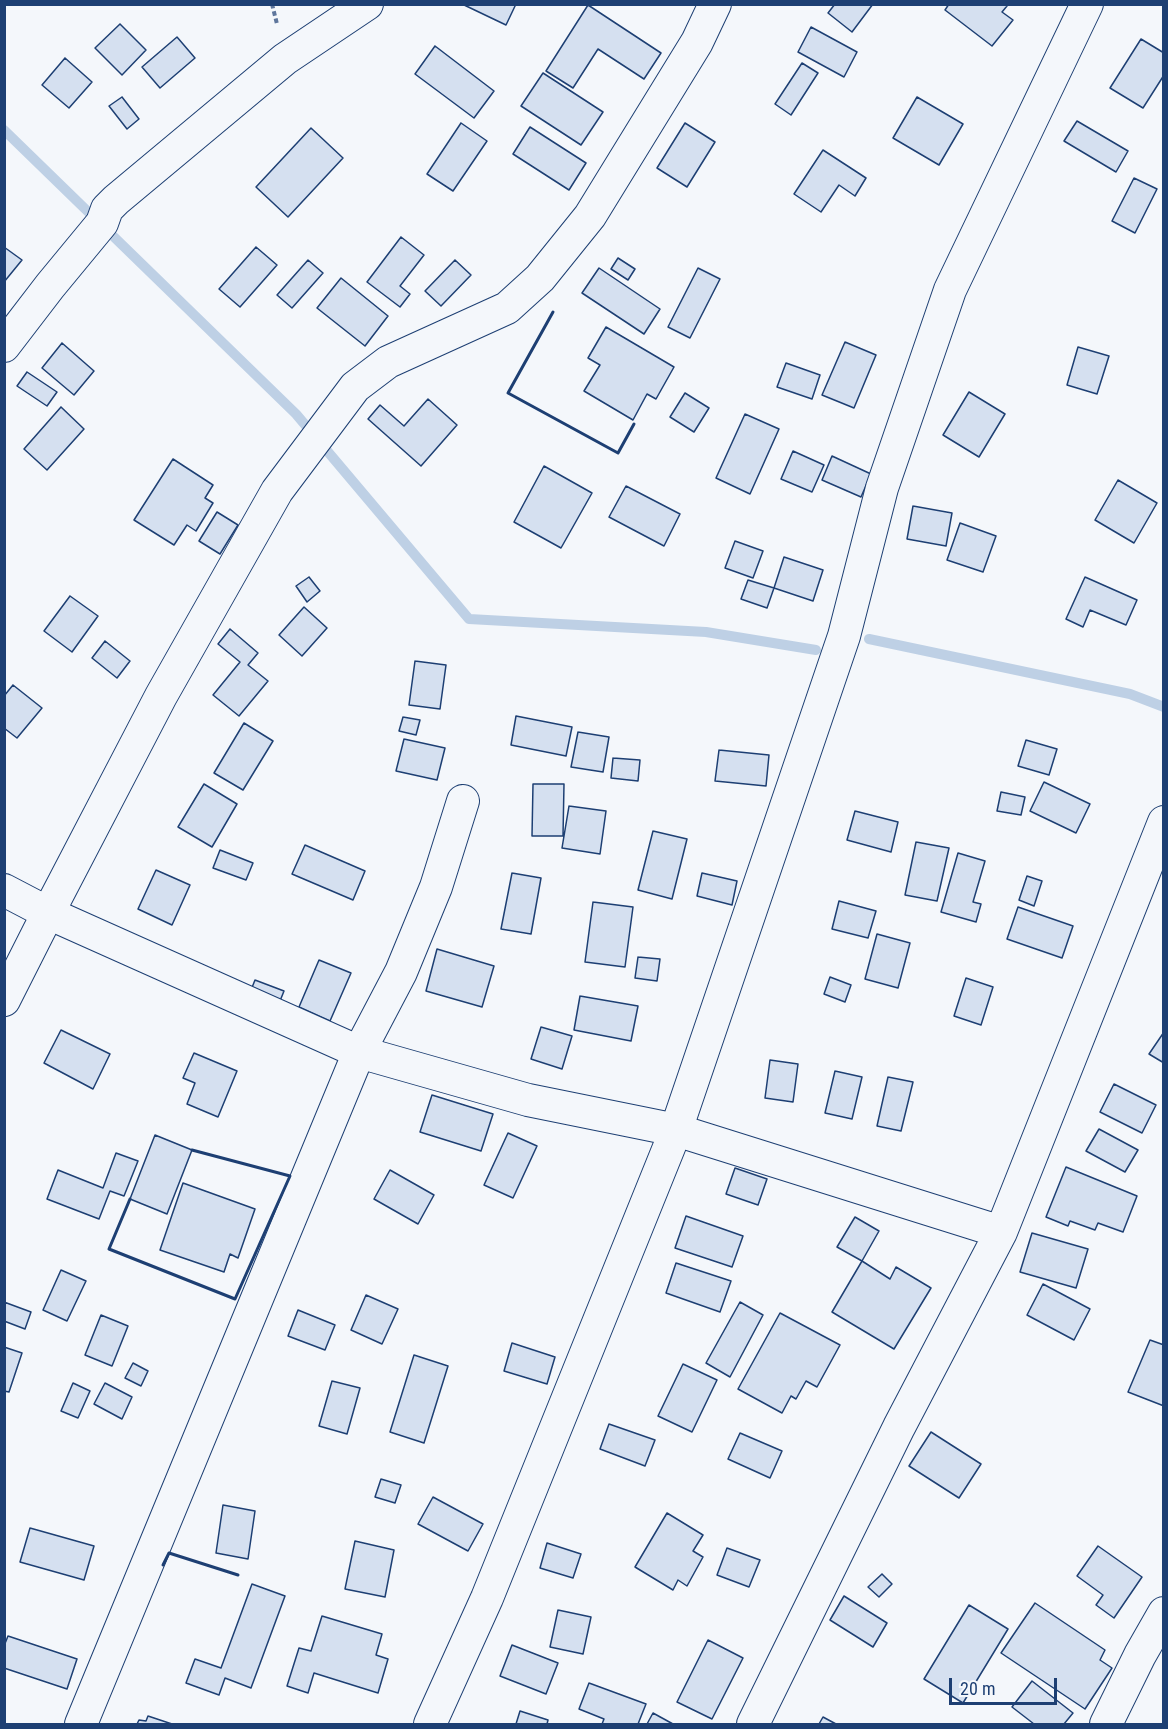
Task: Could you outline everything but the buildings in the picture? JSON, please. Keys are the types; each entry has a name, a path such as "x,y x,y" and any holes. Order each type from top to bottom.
{"street":[{"path":"4,346 116,200 285,59 367,4"},
{"path":"4,1000 161,696 277,491 355,387 388,363 507,308 540,278 590,216 697,42 715,4"},
{"path":"430,1725 491,1588 676,1130 844,636 882,488 950,290 1087,4"},
{"path":"81,1725 359,1052 401,972 436,886 463,801"},
{"path":"753,1725 894,1438 1001,1232 1164,822"},
{"path":"4,890 48,913 359,1052 528,1100 676,1130 1001,1232"},
{"path":"1106,1725 1140,1655 1164,1613"}],"waterway":[{"path":"4,130 296,414 469,619 706,632 816,650"},
{"path":"869,639 1130,694 1164,707"}],"wall":[{"path":"553,312 508,393 618,453 634,424"},
{"path":"130,1199 109,1249 235,1299 290,1176 192,1150"},
{"path":"163,1565 169,1553 238,1575"}]}
